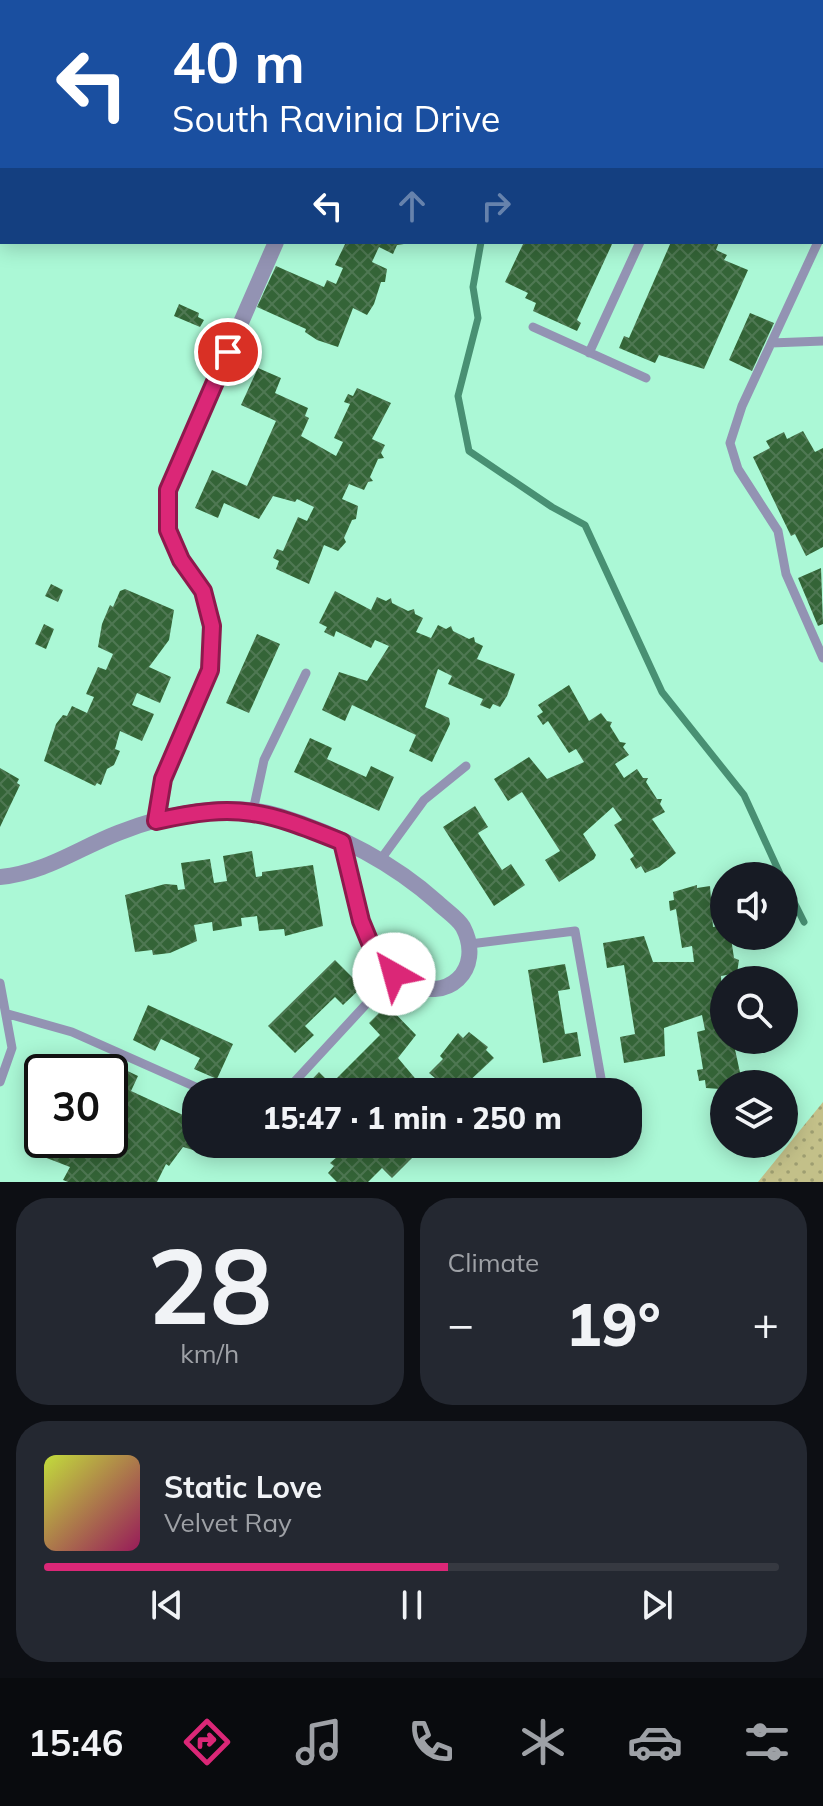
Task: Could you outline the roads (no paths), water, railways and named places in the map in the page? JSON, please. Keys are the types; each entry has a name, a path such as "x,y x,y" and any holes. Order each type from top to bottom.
{"street":[{"path":"156,821 163,779 210,670 212,626 203,591 181,560 168,530 168,490 275,244"},
{"path":"0,877 47,867 119,833 191,813 253,811 277,815 342,842 381,859 409,878 461,924 470,944 467,964 458,981 444,991 425,991 394,974 373,950 361,921 342,842"}],"lane":[{"path":"589,353 639,244"},
{"path":"817,244 742,406 730,443 738,469 778,531 786,574 823,658"},
{"path":"533,327 646,378"},
{"path":"771,343 823,341"},
{"path":"253,811 264,760 306,673"},
{"path":"381,859 424,800 466,766"},
{"path":"470,944 575,931 601,1078"},
{"path":"298,1078 394,974"},
{"path":"0,983 12,1048 0,1082"},
{"path":"8,1014 72,1032 182,1081"}],"waterway":[{"path":"481,244 473,287 478,318 458,396 469,451 552,507 585,525 662,692 744,795 775,862"},
{"path":"798,910 804,922"}]}
